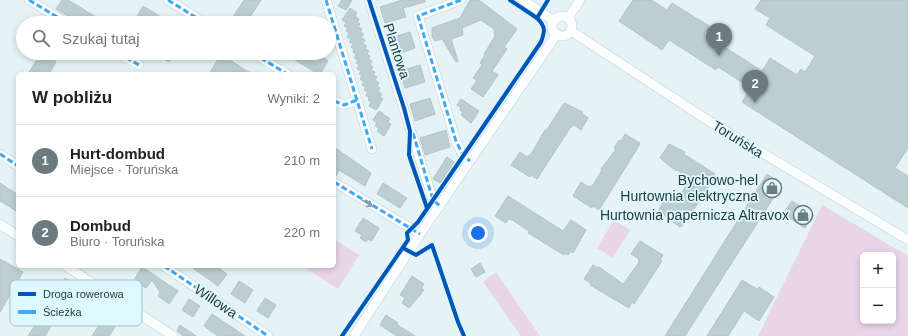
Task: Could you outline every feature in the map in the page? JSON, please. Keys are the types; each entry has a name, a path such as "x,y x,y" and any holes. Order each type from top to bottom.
{"street":[{"path":"29,0 55,16"},
{"path":"168,0 194,16"},
{"path":"326,0 331,16"},
{"name":"Plantowa","path":"369,0 433,200 440,206"},
{"path":"461,0 418,16 456,141 463,155 470,161"},
{"path":"523,0 554,21"},
{"path":"568,18 580,0"},
{"path":"554,21 563,16 568,18 572,26 571,31 567,35 557,34"},
{"path":"554,21 554,30 557,34"},
{"name":"Toruńska","path":"571,31 712,123 908,240"},
{"path":"336,32 372,149"},
{"path":"354,336 420,234 557,34"},
{"path":"130,60 139,65"},
{"path":"264,60 284,72"},
{"path":"336,103 344,105 357,100"},
{"path":"0,154 16,165"},
{"path":"336,183 420,234"},
{"path":"0,224 16,235"},
{"path":"69,268 87,280"},
{"name":"Willowa","path":"167,268 268,336"},
{"path":"142,316 173,336"}],"shaded area":[{"path":"822,205 908,256 908,336 758,336"},
{"path":"614,220 630,230 613,258 597,248"},
{"path":"336,240 359,255 338,289 305,268 336,268"},
{"path":"496,272 540,336 521,336 483,282"}],"building":[{"path":"62,0 68,0 94,16 68,16 56,9"},
{"path":"244,0 261,0 251,16 234,16"},
{"path":"342,0 352,0 346,10 338,6"},
{"path":"402,0 425,0 425,2 403,8 406,17 385,23 380,7"},
{"path":"470,0 479,0 517,29 504,47 507,49 492,71 498,75 483,97 471,89 477,80 473,78 482,65 480,63 485,55 484,54 495,36 494,29 481,20 462,28 463,35 451,39 458,61 456,62 442,39 435,41 432,37 432,28 460,18"},
{"path":"633,0 651,0 667,10 672,3 709,26 704,34 762,71 770,58 797,75 801,69 805,72 815,56 766,25 770,18 755,9 761,0 908,0 908,148 895,168 908,176 908,208 742,102 751,88 718,67 716,70 669,40 662,50 619,21"},
{"path":"143,6 159,16 137,16"},
{"path":"350,8 357,13 355,16 359,19 357,22 360,24 358,27 362,29 360,32 364,34 361,38 365,40 363,43 367,46 365,48 369,51 367,54 370,56 368,59 372,61 370,65 373,67 371,70 375,72 373,75 377,77 375,80 379,83 377,86 380,88 378,91 382,94 380,97 383,99 376,110 369,106 371,102 368,100 369,98 366,95 368,92 364,90 366,87 362,85 364,82 360,79 362,76 359,74 361,71 357,69 359,65 356,63 358,60 354,58 356,55 353,52 354,49 351,47 353,44 349,42 351,39 347,37 349,33 346,31 348,28 344,26 346,23 342,20"},
{"path":"410,32 415,48 395,55 390,38"},
{"path":"37,60 53,60 56,62 50,72 29,72"},
{"path":"218,60 226,62 230,60 249,72 210,72"},
{"path":"295,60 328,61 321,72 315,72"},
{"path":"420,65 425,82 405,88 400,71"},
{"path":"430,98 435,114 415,121 410,104"},
{"path":"461,99 479,111 471,123 461,115 463,113 460,110 461,108 457,105"},
{"path":"564,103 583,112 582,113 588,118 581,130 574,125 570,128 537,179 531,175 530,177 511,165 520,152 527,157 531,154 545,130 546,131"},
{"path":"379,111 390,119 388,122 391,124 384,136 377,131 379,128 375,126 377,123 373,120"},
{"path":"446,130 450,147 425,155 420,138"},
{"path":"625,134 640,143 599,210 593,206 592,208 573,196 581,182 589,187 593,185 602,170 601,169 616,149 614,148 619,140 621,141"},
{"path":"669,144 685,152 684,154 715,174 710,178 713,180 685,223 680,227 658,211 666,198 674,203 678,200 690,178 677,170 676,171 660,158"},
{"path":"336,148 371,173 365,186 339,170 336,176"},
{"path":"447,157 454,162 440,183 433,179"},
{"path":"767,174 782,184 772,200 685,336 665,336"},
{"path":"0,183 16,194 16,211 0,201"},
{"path":"383,183 407,198 400,208 377,194"},
{"path":"508,196 563,231 571,220 586,230 573,253 571,251 568,255 565,253 564,255 528,233 529,231 514,221 509,219 506,223 495,216"},
{"path":"792,201 814,215 805,228 783,214"},
{"path":"363,218 379,228 372,241 368,239 366,242 360,238 362,235 355,231"},
{"path":"640,241 663,255 660,260 662,261 634,304 632,302 629,308 590,285 591,283 584,279 593,265 598,268 599,267 623,284 638,264 639,259 631,254"},
{"path":"0,259 23,272 18,280 10,280 10,295 0,312"},
{"path":"480,263 485,272 476,277 471,269"},
{"path":"141,268 144,268 178,291 169,304 158,296 160,292 152,280 146,288 142,285 142,280 134,280"},
{"path":"193,268 218,268 227,274 218,286"},
{"path":"412,276 424,284 421,289 424,290 409,308 402,303 405,298 400,295"},
{"path":"742,280 757,289 759,287 774,297 759,321 744,311 728,336 707,336"},
{"path":"239,281 253,290 245,303 231,294"},
{"path":"265,298 276,305 268,318 257,311"},
{"path":"189,299 200,306 193,317 182,310"},
{"path":"212,314 245,336 218,336 204,326"},
{"path":"386,315 398,323 396,324 415,336 397,336 380,325"},
{"path":"180,325 196,336 183,336 177,331"},
{"path":"34,326 51,326 45,336 28,336"},
{"path":"98,326 116,326 109,336 92,336"}],"marked path":[{"path":"29,0 55,16"},
{"path":"168,0 194,16"},
{"path":"326,0 331,16"},
{"path":"461,0 418,16 456,141 463,155 470,161"},
{"path":"336,32 372,149"},
{"path":"130,60 139,65"},
{"path":"264,60 284,72"},
{"path":"336,102 344,105 357,100"},
{"path":"413,133 433,200 440,206"},
{"path":"0,154 16,165"},
{"path":"336,183 420,234"},
{"path":"167,268 268,336"}],"cycle path":[{"path":"369,0 404,108 410,131 409,155 427,208"},
{"path":"510,0 537,18 548,0"},
{"path":"342,336 408,240 407,233 418,222 541,42 544,29 537,18"},
{"path":"403,248 416,255 432,245 464,336"}],"place":[{"name":"Hurt-dombud","path":"719,56"},
{"name":"Dombud","path":"755,103"},
{"name":"Bychowo-hel Hurtownia elektryczna","path":"772,188"},
{"name":"Hurtownia papernicza Altravox","path":"803,215"}]}
